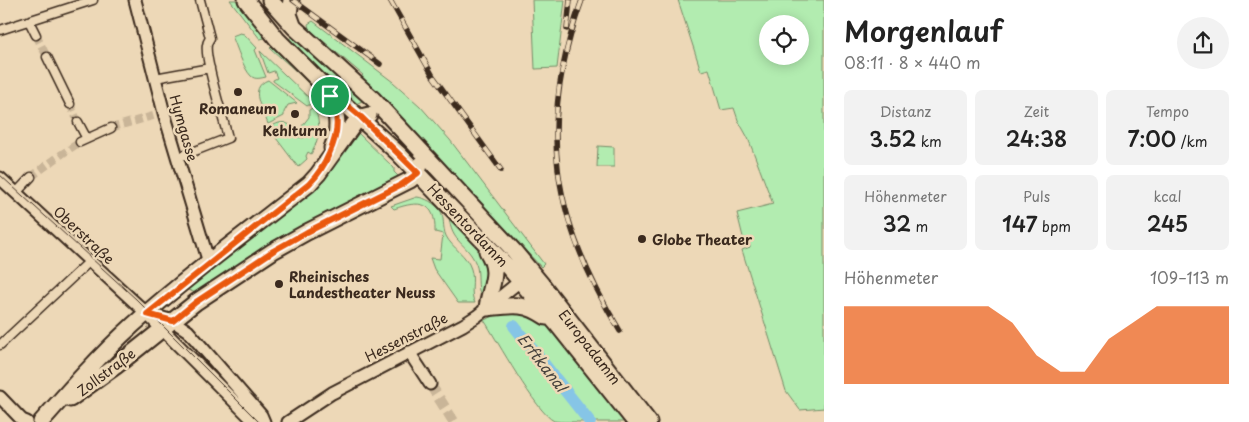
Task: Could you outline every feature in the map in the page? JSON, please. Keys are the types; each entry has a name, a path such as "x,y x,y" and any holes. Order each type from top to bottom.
{"main road":[{"name":"Hessentordamm","path":"246,0 277,39 322,84 361,117 484,242 526,276"},
{"path":"256,0 258,17"},
{"name":"Hessentordamm","path":"270,0 293,25 397,124 526,276"},
{"path":"291,0 289,14 293,25"},
{"path":"322,84 334,104 338,124 333,145 323,166"},
{"path":"323,166 361,117 374,115 397,124"},
{"path":"417,146 421,160 418,173"},
{"name":"Zollstraße","path":"44,418 92,365 147,314 309,184 323,166"},
{"name":"Zollstraße","path":"44,418 116,366 196,302 273,251 314,228 401,185 418,173"},
{"path":"484,242 495,268 487,308 523,305 531,307 556,323"},
{"name":"Europadamm","path":"526,276 556,323 635,422"},
{"name":"Europadamm","path":"526,276 649,422"}],"street":[{"path":"0,30 93,0"},
{"name":"Hymgasse","path":"135,0 155,78 160,114 177,158 209,263"},
{"path":"177,158 228,138 210,68 207,43 210,38 200,0"},
{"path":"29,21 36,35"},
{"path":"47,57 70,104"},
{"path":"155,78 210,68"},
{"path":"78,122 83,141 111,128"},
{"path":"16,193 31,177"},
{"name":"Oberstraße","path":"0,178 147,314 168,325 188,331 261,415 264,422"},
{"path":"0,344 90,260"},
{"name":"Hessenstraße","path":"288,422 332,393 462,325 487,308 526,276"},
{"name":"Oberstraße","path":"168,325 255,422"},
{"path":"409,352 430,384"},
{"path":"0,397 22,420 27,422"}],"green space":[{"path":"230,0 236,0 265,38 260,39"},
{"path":"532,0 565,0 557,68 535,69"},
{"path":"678,0 824,0 824,408 800,410 786,391 742,250 750,247 749,240 744,241 737,213 773,204 748,138 734,108 721,110 709,69 701,71"},
{"path":"313,21 393,82 420,106 450,140 544,264 541,267 405,121 361,77 363,75 309,29 308,24"},
{"path":"240,33 244,34 257,48 255,50 266,77 254,78 245,68 232,36"},
{"path":"294,35 366,99 354,105 288,40"},
{"path":"273,45 317,88 330,110 325,108 321,99 308,83 270,48"},
{"path":"260,51 312,103 307,106 273,81 277,78 274,71 268,73"},
{"path":"268,80 297,103 288,105 284,116 268,124 257,94 258,88"},
{"path":"314,107 318,119 318,136 311,154 308,152 307,159 298,167 273,134 270,127 279,123 287,123 293,127 294,136 303,138 311,133 310,130 304,131 302,126 309,117 309,110"},
{"path":"356,131 394,168 394,172 398,176 391,183 198,294 186,289 257,234"},
{"path":"598,146 614,147 614,167 597,167"},
{"path":"417,197 430,201 442,213 446,236 471,269 472,295 475,303 458,303 434,269 430,258 440,259 443,234 435,232 433,214 429,209 418,204 394,209 391,206"},
{"path":"452,214 460,229 480,251 488,267 485,294 481,296 476,264 453,232 449,216"},
{"path":"513,311 536,315 549,326 628,422 594,422 555,375 517,324 512,328 550,380 585,422 554,421 546,415 517,375 484,320"}],"waterway":[{"name":"Erftkanal","path":"514,326 590,422"}],"tunnel":[{"path":"36,35 47,57"},
{"path":"70,104 78,122"},
{"path":"111,128 156,115"},
{"path":"31,177 80,142"},
{"path":"430,384 454,422"}],"tram line":[{"path":"0,175 136,299 259,422"}],"railway":[{"path":"293,0 380,64"},
{"path":"390,0 433,76 501,170"},
{"path":"567,29 570,0"},
{"path":"582,0 568,46 559,89 556,131 558,171 566,210 579,250 597,290 620,331"}],"place":[{"name":"Romaneum","path":"238,92"},
{"name":"Kehlturm","path":"295,114"},
{"name":"Globe Theater","path":"642,239"},
{"name":"Rheinisches Landestheater Neuss","path":"279,284"}],"route":[{"path":"322,84 361,117 418,173 401,185 273,251 196,302 173,321 147,314 314,179 323,166 337,134 337,114 330,96 322,84"}]}
